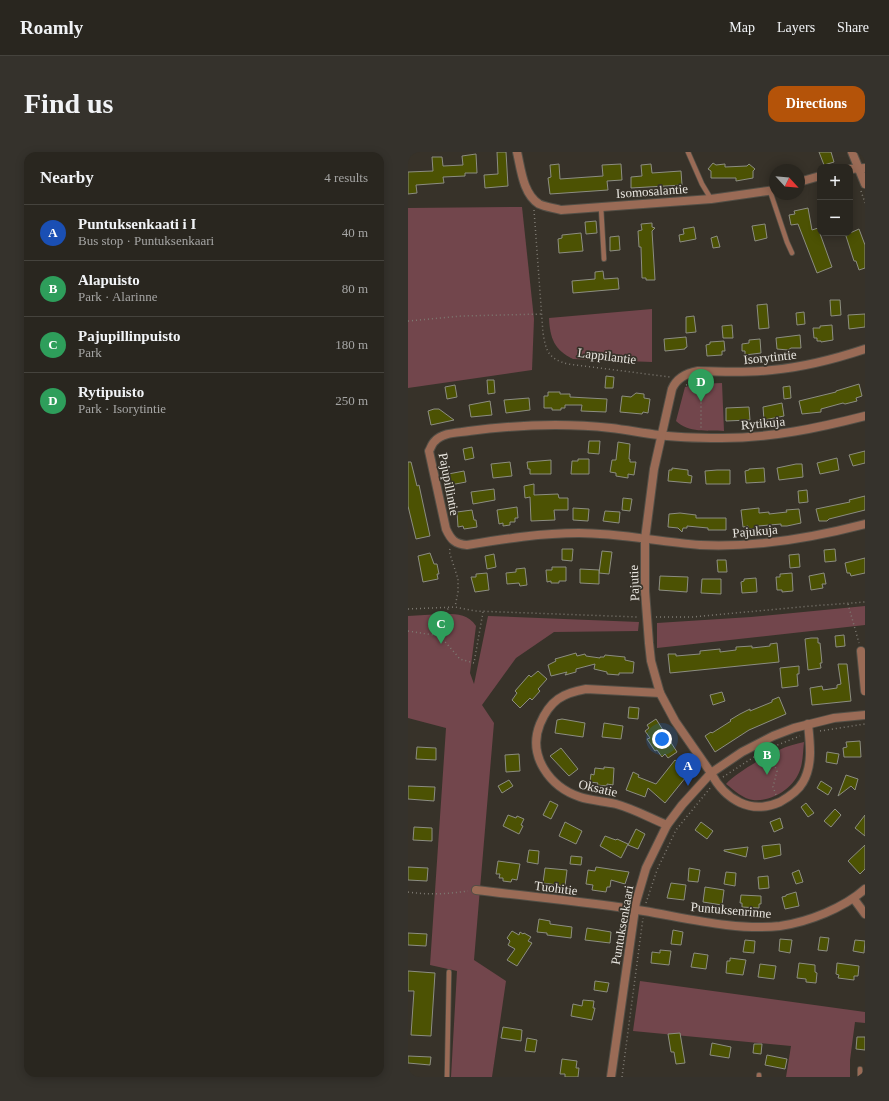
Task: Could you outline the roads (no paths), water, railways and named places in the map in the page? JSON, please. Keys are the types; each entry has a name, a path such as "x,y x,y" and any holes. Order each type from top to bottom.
{"street":[{"name":"Isomosalantie","path":"517,152 526,187 533,199 540,205 561,210 711,199 769,190"},
{"path":"852,152 862,168 865,184"},
{"path":"805,180 817,177"},
{"name":"Isorytintie","path":"678,380 682,376 698,371 756,372 786,369 831,359 865,349"},
{"name":"Pajutie","path":"678,380 674,383 672,389 654,469 645,539 645,591 651,661 660,693 675,721 725,793 732,799 756,807 767,807 779,802 798,789 804,781 809,763 808,729"},
{"name":"Rytikuja","path":"661,436 723,438 771,436 865,416"},
{"name":"Pajupillintie","path":"645,539 596,533 553,533 467,545 455,543 450,538 446,529 429,451 435,440 442,436 453,433 482,430 556,426 611,428 661,436"},
{"name":"Pajukuja","path":"645,539 701,545 753,545 805,538 865,524"},
{"path":"861,651 865,691"},
{"name":"Oksatie","path":"660,693 586,689 560,697 545,713 540,724 536,745 537,756 542,768 560,787 582,798 631,809 667,825"},
{"name":"Puntuksenkaari","path":"611,1077 634,910 639,888 646,868 667,825 682,805 711,774 742,752 773,736 794,728 808,729 834,718 865,715"},
{"name":"Puntuksenrinne","path":"634,910 737,926 779,926 817,916 854,899 865,889"},
{"name":"Tuohitie","path":"476,890 634,910"},
{"path":"854,899 865,914"}],"lane":[{"path":"688,152 702,184 711,199"},
{"path":"775,200 787,242 792,253"},
{"path":"600,207 604,259"},
{"path":"447,1077 449,972"},
{"path":"860,1070 860,1077"}],"place":[{"name":"Rytipuisto","path":"701,402"},
{"name":"Pajupillinpuisto","path":"441,644"},
{"name":"Alapuisto","path":"767,775"},
{"name":"Puntuksenkaati i I","path":"688,786"}]}
